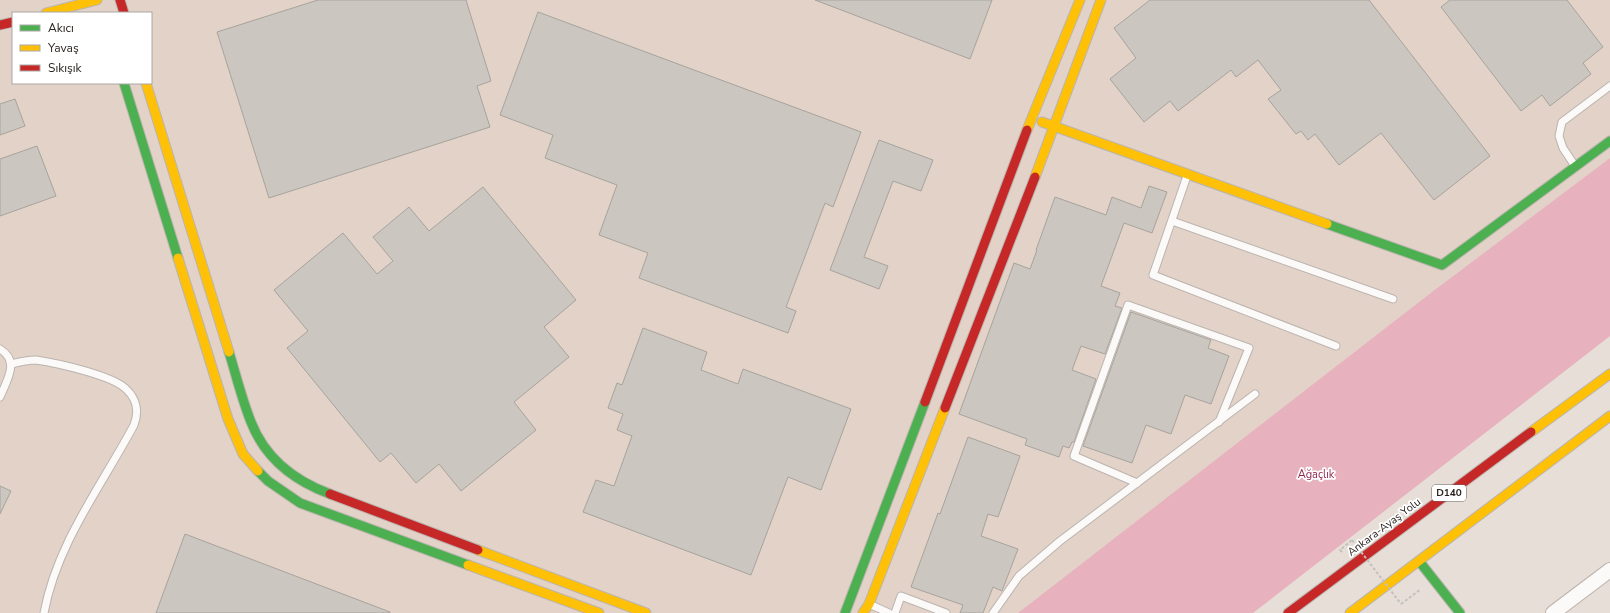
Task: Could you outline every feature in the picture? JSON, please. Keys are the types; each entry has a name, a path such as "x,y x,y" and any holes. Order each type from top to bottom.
{"main road":[{"path":"120,0 124,12"},
{"path":"845,613 1032,118 1080,0"},
{"path":"863,613 869,604 1055,126 1101,0"},
{"path":"51,12 98,2"},
{"path":"0,25 12,22"},
{"path":"124,84 228,419 243,454 268,481 300,503 599,613"},
{"path":"146,84 251,423 270,455 292,475 317,489 646,613"},
{"path":"1032,118 1442,265 1610,141"},
{"name":"Ankara-Ayaş Yolu","path":"1288,613 1610,374"},
{"path":"1350,613 1610,416"},
{"path":"1419,561 1460,613"}],"street":[{"path":"1553,613 1610,570"}],"lane":[{"path":"1576,166 1563,148 1559,136 1562,122 1610,86"},
{"path":"1187,174 1154,275 1336,346"},
{"path":"1172,221 1393,300"},
{"path":"1137,483 1074,456 1128,305 1249,348 1219,422"},
{"path":"0,349 9,357 11,364 6,383 0,397"},
{"path":"11,364 21,361 35,360 74,368 112,380 127,390 136,403 137,409 134,425 81,515 61,555 52,580 44,613"},
{"path":"993,613 1019,576 1060,541 1256,394"},
{"path":"895,613 901,596 946,613"},
{"path":"869,604 889,613"}],"path":[{"path":"1340,550 1352,540 1401,604 1421,590"}],"shaded area":[{"path":"0,0 1610,0 1610,158 1432,292 1018,613 0,613"}],"green space":[{"name":"Ağaçlık","path":"1610,158 1610,336 1253,613 1018,613 1432,292"}],"building":[{"path":"318,0 466,0 491,81 477,86 490,127 269,198 217,32"},
{"path":"815,0 992,0 970,59"},
{"path":"1150,0 1369,0 1490,156 1434,200 1381,133 1339,165 1315,134 1308,140 1301,131 1296,134 1268,99 1281,90 1258,60 1236,77 1231,70 1178,111 1170,101 1144,122 1110,79 1136,58 1114,28"},
{"path":"1450,0 1567,0 1603,47 1583,63 1591,74 1550,106 1542,95 1521,111 1441,7"},
{"path":"538,12 861,132 833,207 825,203 786,307 796,311 788,333 639,278 648,253 599,235 617,185 545,158 553,135 500,115"},
{"path":"15,99 25,126 0,135 0,104"},
{"path":"879,140 933,160 921,191 893,181 864,257 888,266 879,289 830,270"},
{"path":"37,146 56,196 0,216 0,159"},
{"path":"1149,186 1167,192 1152,233 1124,223 1101,286 1120,293 1115,306 1122,308 1105,354 1081,346 1072,370 1096,379 1074,442 1072,442 1069,448 1063,446 1059,457 1025,445 1027,439 959,414 1014,263 1030,269 1055,197 1106,215 1112,197 1141,208"},
{"path":"483,187 576,300 544,327 569,357 514,402 536,430 461,491 439,464 416,483 391,453 380,462 287,348 308,331 274,290 343,233 377,274 393,261 373,237 409,207 429,231"},
{"path":"1131,312 1211,340 1208,348 1229,356 1211,404 1185,395 1171,434 1146,425 1132,463 1083,446"},
{"path":"643,328 707,352 701,370 738,384 743,369 851,409 821,490 788,477 751,575 583,512 596,480 614,486 632,436 617,430 623,414 608,408 617,383 622,385"},
{"path":"968,437 1020,456 998,517 988,514 981,536 1018,549 1002,591 993,587 983,613 960,613 963,605 911,587"},
{"path":"0,486 11,491 0,514"},
{"path":"185,534 390,612 390,613 156,613"}],"traffic: fast":[{"path":"124,84 178,258"},
{"path":"1327,224 1442,265 1610,141"},
{"path":"229,352 248,414 264,447 293,475 317,489 330,494"},
{"path":"845,613 925,402"},
{"path":"258,471 268,481 300,503 468,565"},
{"path":"1419,561 1460,613"}],"traffic: slow":[{"path":"50,12 97,0"},
{"path":"1027,130 1080,0"},
{"path":"1035,177 1101,0"},
{"path":"146,84 229,352"},
{"path":"1042,122 1327,224"},
{"path":"178,258 228,419 243,454 258,471"},
{"path":"1531,432 1610,374"},
{"path":"863,613 869,604 945,408"},
{"path":"1350,613 1610,416"},
{"path":"478,550 646,613"},
{"path":"468,565 599,613"}],"traffic: jam":[{"path":"120,0 124,12"},
{"path":"0,25 12,22"},
{"path":"925,402 1027,130"},
{"path":"945,408 1035,177"},
{"path":"1288,613 1531,432"},
{"path":"330,494 478,550"}]}
